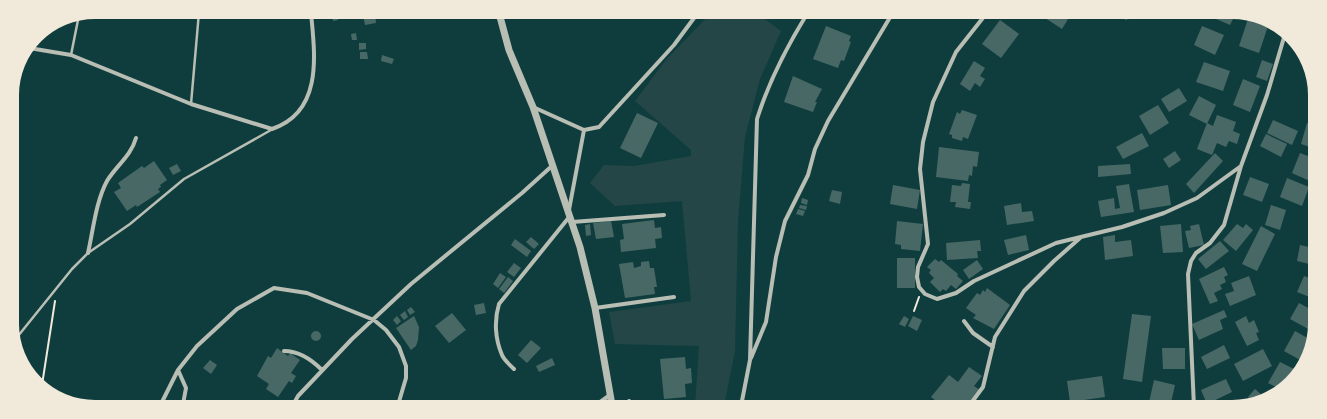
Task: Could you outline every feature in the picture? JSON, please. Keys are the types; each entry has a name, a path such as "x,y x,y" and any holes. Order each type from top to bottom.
{"street":[{"path":"35,49 71,55 191,104 272,129 282,126 290,119 306,101 312,88 314,66 311,19"},
{"path":"501,19 509,50 553,165 587,274 595,308 611,400"},
{"path":"532,107 584,130 599,127 674,45 694,19"},
{"path":"742,400 750,360 758,119 764,97 784,51 804,19"},
{"path":"750,360 766,322 776,257 785,221 808,175 815,149 828,121 889,19"},
{"path":"982,19 956,52 933,102 923,142 920,169 928,244 918,267 917,277 919,287 926,294 937,299 956,293 974,281 1056,243 1164,213 1197,198 1241,166"},
{"path":"1194,400 1188,274 1191,261 1196,253 1210,243 1224,224 1241,166 1267,96 1283,42"},
{"path":"514,369 502,356 498,342 496,315 499,304 570,216 584,130"},
{"path":"88,253 95,216 106,183 114,170 126,159 136,138"},
{"path":"296,400 352,339 411,284 522,193 553,165"},
{"path":"570,216 664,215"},
{"path":"974,400 983,387 995,337 1024,291 1054,260 1082,237"},
{"path":"163,400 178,370 197,346 237,309 274,288 307,292 374,320 386,330 399,347 405,360 406,378 399,400"},
{"path":"595,308 674,297"},
{"path":"964,321 973,333 993,347"},
{"path":"284,351 293,351 310,359 322,370"},
{"path":"178,370 186,388 184,400"},
{"path":"603,400 610,395"}],"lane":[{"path":"191,104 198,19"},
{"path":"71,55 78,21"},
{"path":"20,333 56,288 88,253 130,224 184,179 272,129"}],"path":[{"path":"43,379 56,288"},
{"path":"914,311 923,291"}],"shaded area":[{"path":"705,19 765,19 781,31 760,79 745,137 738,221 735,351 725,400 695,400 699,346 615,344 609,312 691,301 682,201 615,206 590,183 604,165 634,166 691,156 691,150 635,101 666,60"}],"building":[{"path":"364,19 376,19 376,23 365,25"},
{"path":"1047,19 1068,19 1062,29"},
{"path":"1216,19 1233,19 1230,25"},
{"path":"1000,20 1019,34 1001,58 982,44"},
{"path":"1247,21 1267,28 1259,53 1239,46"},
{"path":"826,26 851,36 849,41 851,42 844,61 841,60 838,68 813,59"},
{"path":"1202,26 1224,35 1215,55 1194,45"},
{"path":"356,33 357,40 352,40 351,34"},
{"path":"359,43 366,43 366,49 359,50"},
{"path":"360,52 367,52 368,59 360,59"},
{"path":"382,55 394,59 392,64 381,61"},
{"path":"1262,60 1273,64 1267,81 1256,77"},
{"path":"974,61 985,68 980,76 985,79 980,87 975,83 970,91 960,84"},
{"path":"1204,62 1230,71 1223,91 1196,82"},
{"path":"793,76 822,89 815,102 817,102 813,112 784,102"},
{"path":"1243,79 1260,86 1250,112 1233,105"},
{"path":"1179,88 1187,101 1169,112 1161,99"},
{"path":"1199,96 1216,105 1207,124 1189,115"},
{"path":"1158,105 1169,123 1150,135 1139,116"},
{"path":"962,110 977,115 968,139 963,137 962,141 952,138 952,135 949,134 957,112 960,114"},
{"path":"637,113 658,123 641,158 620,148"},
{"path":"1217,115 1236,122 1233,131 1240,134 1237,144 1229,141 1226,147 1217,143 1212,155 1197,149 1207,123 1213,126"},
{"path":"1273,120 1298,131 1292,145 1267,133"},
{"path":"1307,123 1308,146 1301,144"},
{"path":"1142,133 1149,146 1123,159 1116,147"},
{"path":"1266,134 1287,144 1281,157 1260,146"},
{"path":"939,147 979,152 977,167 973,166 972,176 969,175 968,181 936,177"},
{"path":"1175,151 1181,160 1169,168 1163,159"},
{"path":"1215,153 1223,161 1194,193 1186,184"},
{"path":"1300,153 1308,156 1308,180 1292,173"},
{"path":"154,161 167,180 160,185 161,187 158,189 160,192 137,207 136,205 127,211 114,192 121,188 118,183 142,166 144,168"},
{"path":"177,164 181,171 173,175 169,168"},
{"path":"1130,164 1131,174 1098,177 1098,166"},
{"path":"1250,177 1269,184 1262,202 1243,195"},
{"path":"1287,178 1308,187 1302,206 1280,197"},
{"path":"962,183 970,184 968,202 971,202 970,209 955,207 956,202 950,202 952,185 961,186"},
{"path":"1129,184 1134,212 1101,217 1098,201 1114,198 1115,209 1120,208 1116,186"},
{"path":"893,185 920,190 917,209 890,204"},
{"path":"1168,185 1171,205 1140,210 1137,190"},
{"path":"832,190 842,192 840,204 829,201"},
{"path":"802,198 808,200 807,205 801,203"},
{"path":"1021,203 1022,212 1032,211 1034,221 1007,225 1004,206"},
{"path":"800,205 807,206 806,210 799,208"},
{"path":"1271,205 1286,210 1280,230 1265,225"},
{"path":"798,209 805,211 803,216 796,214"},
{"path":"654,220 655,228 661,227 662,238 655,239 656,248 621,252 620,240 624,239 622,224"},
{"path":"611,221 614,237 596,239 593,223"},
{"path":"897,221 923,224 920,251 901,249 901,245 895,244"},
{"path":"590,224 591,235 586,236 585,225"},
{"path":"1181,224 1183,252 1163,253 1160,226"},
{"path":"1199,224 1204,245 1189,248 1185,231 1191,230 1190,226"},
{"path":"1237,224 1243,228 1246,224 1253,230 1236,251 1223,240"},
{"path":"1261,226 1275,234 1257,271 1242,264"},
{"path":"1026,235 1029,250 1008,255 1004,240"},
{"path":"1115,235 1115,242 1131,240 1133,256 1105,260 1103,237"},
{"path":"531,237 539,244 534,249 526,242"},
{"path":"515,239 531,251 527,257 511,245"},
{"path":"980,240 981,251 977,251 978,258 947,260 946,243"},
{"path":"1220,241 1229,251 1206,269 1198,259"},
{"path":"1300,245 1308,247 1308,264 1297,261"},
{"path":"897,258 915,258 915,288 897,288"},
{"path":"935,259 939,262 941,260 958,274 957,276 963,281 956,289 951,285 946,291 943,289 940,292 930,282 934,278 929,273 931,270 927,267"},
{"path":"977,260 983,269 969,279 963,270"},
{"path":"649,261 650,268 654,268 657,287 654,287 655,294 625,298 619,264 633,262 634,268 641,266 641,262"},
{"path":"514,263 521,268 514,277 507,272"},
{"path":"1224,267 1228,275 1224,277 1226,282 1220,285 1222,289 1214,293 1218,301 1210,304 1199,279"},
{"path":"500,273 506,277 498,288 493,284"},
{"path":"1249,276 1256,295 1230,306 1225,294 1234,291 1231,283"},
{"path":"1304,276 1308,278 1308,296 1297,292"},
{"path":"508,277 513,281 504,293 499,289"},
{"path":"987,288 1010,305 994,329 973,318 976,315 966,308 977,293 980,295 983,290 985,292"},
{"path":"484,303 486,313 476,315 474,305"},
{"path":"1299,303 1308,308 1308,329 1290,319"},
{"path":"411,307 415,312 410,315 407,310"},
{"path":"1224,310 1227,317 1220,320 1223,329 1199,340 1192,324"},
{"path":"405,311 408,317 404,320 400,315"},
{"path":"452,313 466,330 449,343 435,326"},
{"path":"1132,314 1151,316 1142,382 1123,379"},
{"path":"397,316 401,321 397,325 393,320"},
{"path":"414,316 419,327 418,340 416,346 411,350 396,328"},
{"path":"904,316 909,319 905,327 899,324"},
{"path":"913,316 922,320 917,331 908,326"},
{"path":"1246,316 1249,323 1254,320 1259,332 1256,333 1259,340 1247,346 1235,322"},
{"path":"314,331 318,331 320,332 320,340 314,341 311,338 311,334"},
{"path":"1295,331 1306,337 1299,360 1284,351"},
{"path":"531,340 541,348 527,363 518,355"},
{"path":"1224,345 1230,358 1207,369 1201,357"},
{"path":"277,348 288,356 290,353 300,360 291,373 296,376 292,383 289,381 278,397 266,389 269,384 257,376 268,356 271,358"},
{"path":"1162,348 1185,348 1185,369 1163,369"},
{"path":"1263,349 1272,366 1243,381 1234,364"},
{"path":"685,357 686,369 691,368 692,383 685,384 686,397 664,399 660,359"},
{"path":"552,358 555,365 539,372 536,366"},
{"path":"210,360 217,365 211,374 203,368"},
{"path":"1280,362 1293,369 1286,378 1275,386 1268,383"},
{"path":"969,367 982,376 974,386 980,390 972,400 935,400 931,397 949,375 958,382"},
{"path":"1102,376 1105,397 1084,400 1070,400 1067,381"},
{"path":"1226,379 1232,392 1215,400 1205,400 1201,390"},
{"path":"1154,380 1175,385 1172,400 1150,400"},
{"path":"1255,389 1261,394 1249,398 1248,397"}]}
